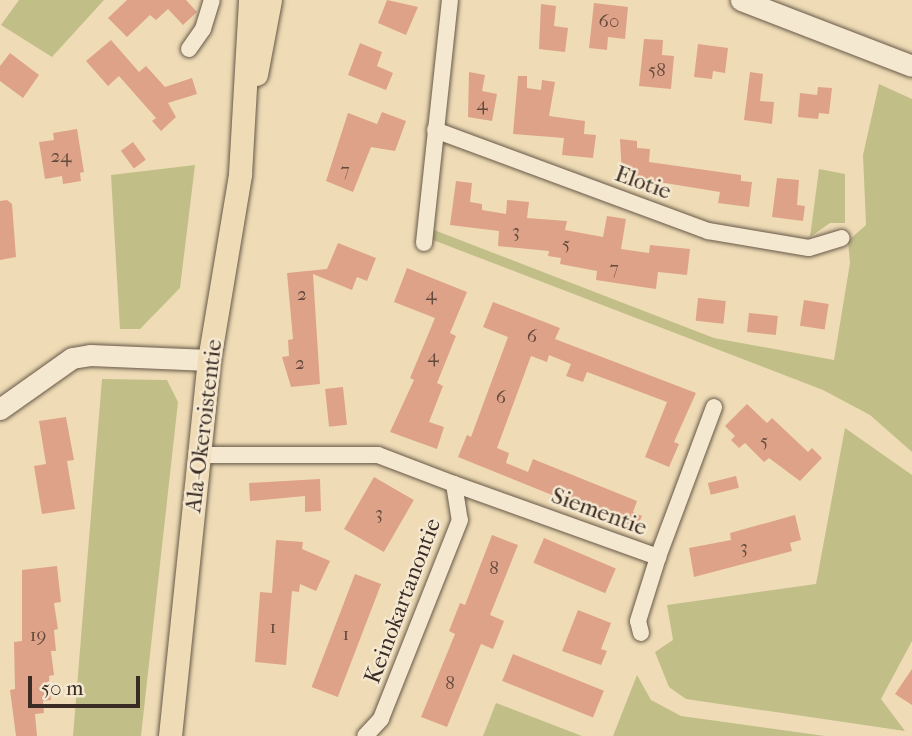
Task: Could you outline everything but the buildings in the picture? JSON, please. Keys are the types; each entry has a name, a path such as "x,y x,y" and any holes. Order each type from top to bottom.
{"main road":[{"name":"Ala-Okeroistentie","path":"170,736 209,360 233,231 245,118 250,0"},
{"name":"Ala-Okeroistentie","path":"245,118 270,0"}],"street":[{"path":"189,49 203,29 212,0"},
{"path":"424,243 450,0"},
{"path":"741,0 912,66"},
{"name":"Elotie","path":"435,130 708,231 809,248 841,238"},
{"path":"0,409 72,358 90,355 209,360"},
{"name":"Siementie","path":"454,484 658,557 714,407"},
{"path":"199,455 378,456 454,484"},
{"name":"Keinokartanontie","path":"365,736 381,719 460,520 454,484"},
{"path":"641,634 638,621 658,557"}],"shaded area":[{"path":"19,0 104,0 52,57 1,25"},
{"path":"879,84 912,99 912,452 870,415 823,390 433,240 434,230 714,338 834,360 850,263 848,241 866,225 863,155"},
{"path":"195,165 180,288 140,329 120,329 111,175"},
{"path":"819,169 845,174 845,223 830,223 810,237"},
{"path":"102,379 167,380 178,402 141,736 73,736"},
{"path":"845,428 912,475 912,641 881,699 905,731 686,699 669,687 655,652 673,640 667,605 816,584"},
{"path":"637,675 651,700 681,716 825,736 613,736"},
{"path":"496,703 582,736 483,736"}]}
